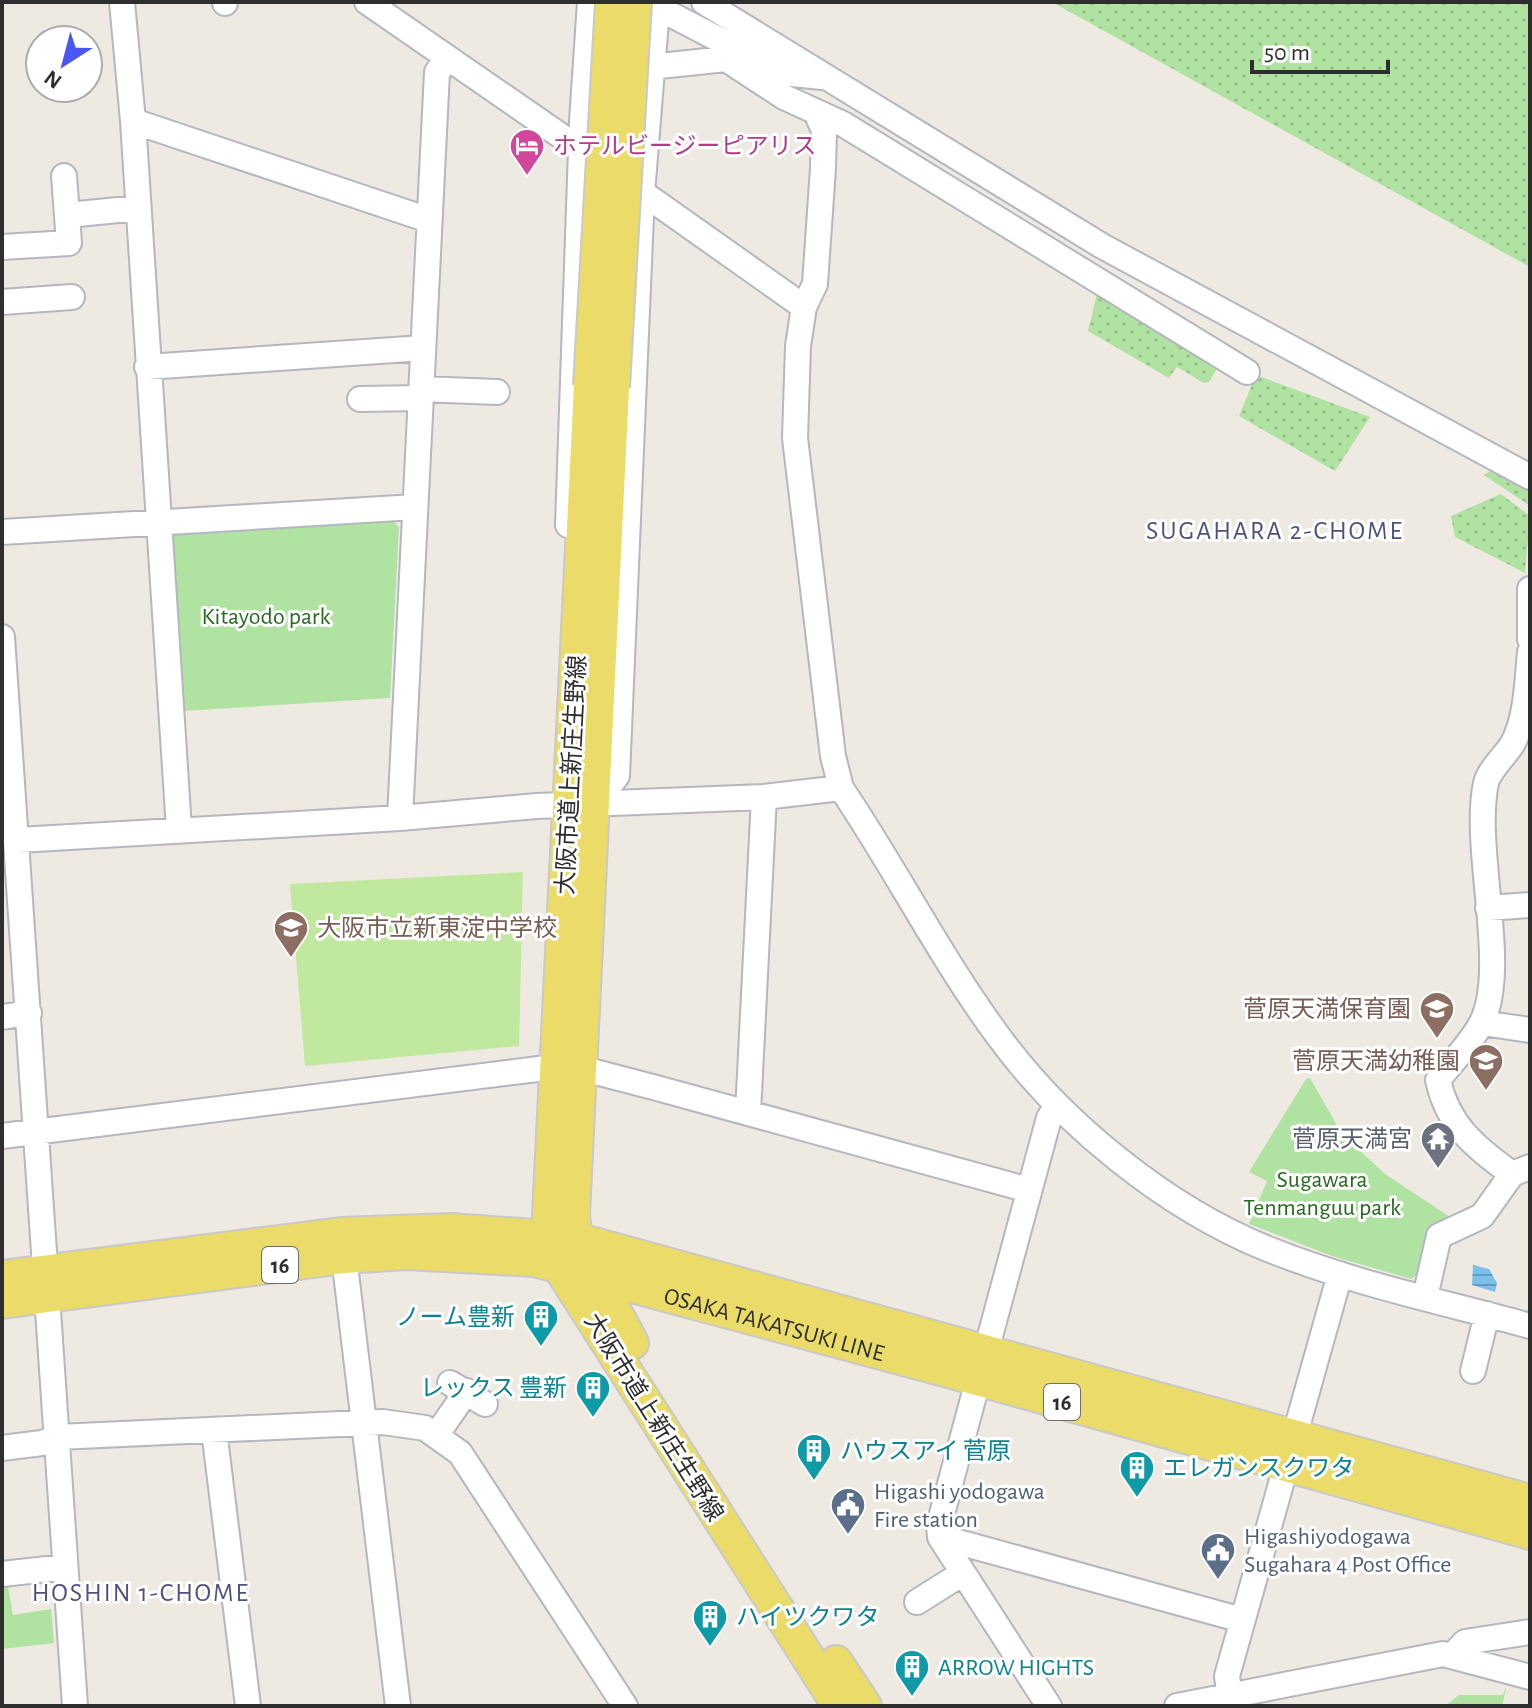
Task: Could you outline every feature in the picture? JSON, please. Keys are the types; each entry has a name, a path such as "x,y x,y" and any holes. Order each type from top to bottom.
{"main road":[{"name":"大阪市道上新庄生野線","path":"561,1247 573,1215 567,1068 583,804 602,386 612,2"},
{"name":"大阪市道上新庄生野線","path":"602,386 646,4"},
{"name":"OSAKA TAKATSUKI LINE","path":"2,1277 47,1283 342,1246 462,1254 561,1247 1290,1451 1530,1533"},
{"name":"大阪市道上新庄生野線","path":"561,1247 593,1274 665,1396 865,1706"},
{"name":"大阪市道上新庄生野線","path":"561,1247 839,1706"},
{"name":"OSAKA TAKATSUKI LINE","path":"593,1274 982,1365"},
{"name":"OSAKA TAKATSUKI LINE","path":"2,1302 47,1283"},
{"name":"OSAKA TAKATSUKI LINE","path":"1290,1451 1530,1501"}],"street":[{"path":"122,2 133,121 179,829"},
{"path":"367,2 804,307"},
{"path":"583,804 559,782 581,149 590,2"},
{"path":"704,2 1102,246 1530,477"},
{"path":"583,804 617,776 650,67 646,4 729,42 783,73 828,78"},
{"path":"400,818 437,72 448,59"},
{"path":"650,67 726,59 817,115 843,124 1081,273 1247,372"},
{"path":"817,115 824,130 820,212 815,284 804,307 798,346 795,438 833,756 841,788 989,1024 1057,1105 1126,1166 1203,1216 1267,1249 1340,1274 1530,1326"},
{"path":"133,121 429,220"},
{"path":"2,247 69,243 64,176"},
{"path":"68,215 138,208"},
{"path":"1081,273 1102,246"},
{"path":"2,302 72,297"},
{"path":"147,367 423,348"},
{"path":"360,399 497,392"},
{"path":"2,532 160,525 415,507"},
{"path":"1530,589 1530,639"},
{"path":"2,637 75,1706"},
{"path":"1425,1297 1439,1236 1482,1216 1521,1171 1476,1147 1454,1125 1438,1080 1482,1023 1490,978 1484,874 1486,780 1522,748 1520,724 1530,652"},
{"path":"18,840 583,804 764,797 841,788"},
{"path":"748,1113 764,797"},
{"path":"1488,908 1530,905"},
{"path":"2,1017 29,1013"},
{"path":"1482,1023 1530,1030"},
{"path":"2,1136 567,1068 748,1113 1029,1190"},
{"path":"1049,1706 940,1537 939,1525 1049,1118 1057,1105"},
{"path":"342,1246 398,1706"},
{"path":"1230,1701 1226,1683 1242,1620 1340,1274"},
{"path":"1473,1371 1487,1314"},
{"path":"437,1434 467,1393"},
{"path":"2,1448 42,1443 58,1437 364,1421 415,1425 437,1434 460,1453 625,1706"},
{"path":"214,1430 248,1706"},
{"path":"940,1537 1242,1620"},
{"path":"2,1574 65,1567"},
{"path":"917,1602 963,1573"},
{"path":"1453,1655 1465,1642 1530,1632"},
{"path":"1177,1706 1230,1701 1433,1655 1453,1655 1530,1677"}],"green space":[{"path":"1052,2 1530,2 1530,267"},
{"path":"1098,290 1218,367 1209,382 1204,383 1177,367 1169,378 1088,331"},
{"path":"1256,375 1370,417 1335,471 1239,416"},
{"path":"1498,471 1530,490 1530,506 1484,475"},
{"path":"1501,494 1530,516 1525,573 1455,537 1451,516"},
{"name":"Kitayodo park","path":"391,519 399,527 390,698 183,711 170,541 177,532"},
{"path":"523,872 519,1046 305,1066 290,884"},
{"name":"Sugawara Tenmanguu park","path":"1310,1078 1342,1134 1385,1174 1456,1221 1420,1273 1411,1279 1332,1256 1249,1224 1267,1181 1249,1172 1306,1079"},
{"path":"7,1581 13,1615 51,1609 54,1643 2,1649 2,1582"},
{"path":"1507,1684 1502,1706 1445,1706 1459,1695 1503,1695"}],"water":[{"path":"1473,1265 1489,1269 1497,1283 1495,1292 1472,1285"}],"place":[{"name":"ホテルビージーピアリス","path":"527,177"},
{"name":"大阪市立新東淀中学校","path":"291,959"},
{"name":"菅原天満保育園","path":"1437,1040"},
{"name":"菅原天満幼稚園","path":"1486,1092"},
{"name":"菅原天満宮","path":"1438,1170"},
{"name":"ノーム豊新","path":"541,1348"},
{"name":"レックス 豊新","path":"593,1419"},
{"name":"ハウスアイ 菅原","path":"814,1482"},
{"name":"エレガンスクワタ","path":"1137,1499"},
{"name":"Higashi yodogawa Fire station","path":"848,1536"},
{"name":"Higashiyodogawa Sugahara 4 Post Office","path":"1218,1581"},
{"name":"ハイツクワタ","path":"710,1648"},
{"name":"ARROW HIGHTS","path":"912,1698"}],"district":[{"name":"SUGAHARA 2-CHOME","path":"1275,530"},
{"name":"HOSHIN 1-CHOME","path":"141,1592"}]}
